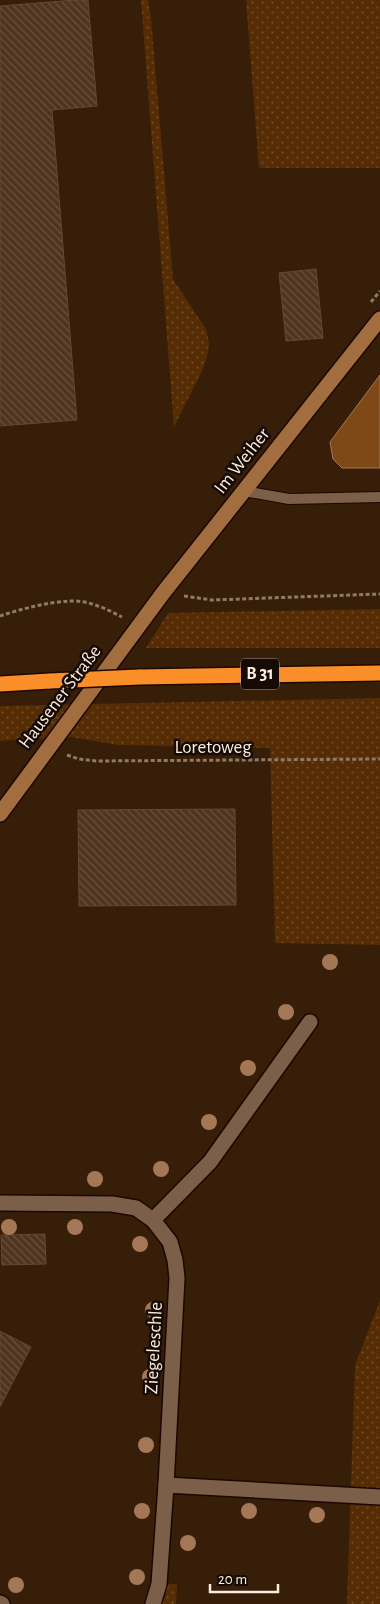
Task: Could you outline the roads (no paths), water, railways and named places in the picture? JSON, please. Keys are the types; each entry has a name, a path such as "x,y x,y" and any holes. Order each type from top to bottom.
{"highway":[{"name":"B 31","path":"0,684 139,677 380,673"}],"street":[{"name":"Im Weiher","path":"136,629 162,593 380,319"},
{"name":"Hausener Straße","path":"0,814 136,629"},
{"path":"153,1220 210,1162 310,1022"},
{"name":"Ziegeleschle","path":"0,1203 112,1204 136,1208 153,1220 170,1242 178,1278 159,1584 153,1604"},
{"path":"166,1485 380,1497"}],"lane":[{"path":"244,491 289,499 380,496"}]}
